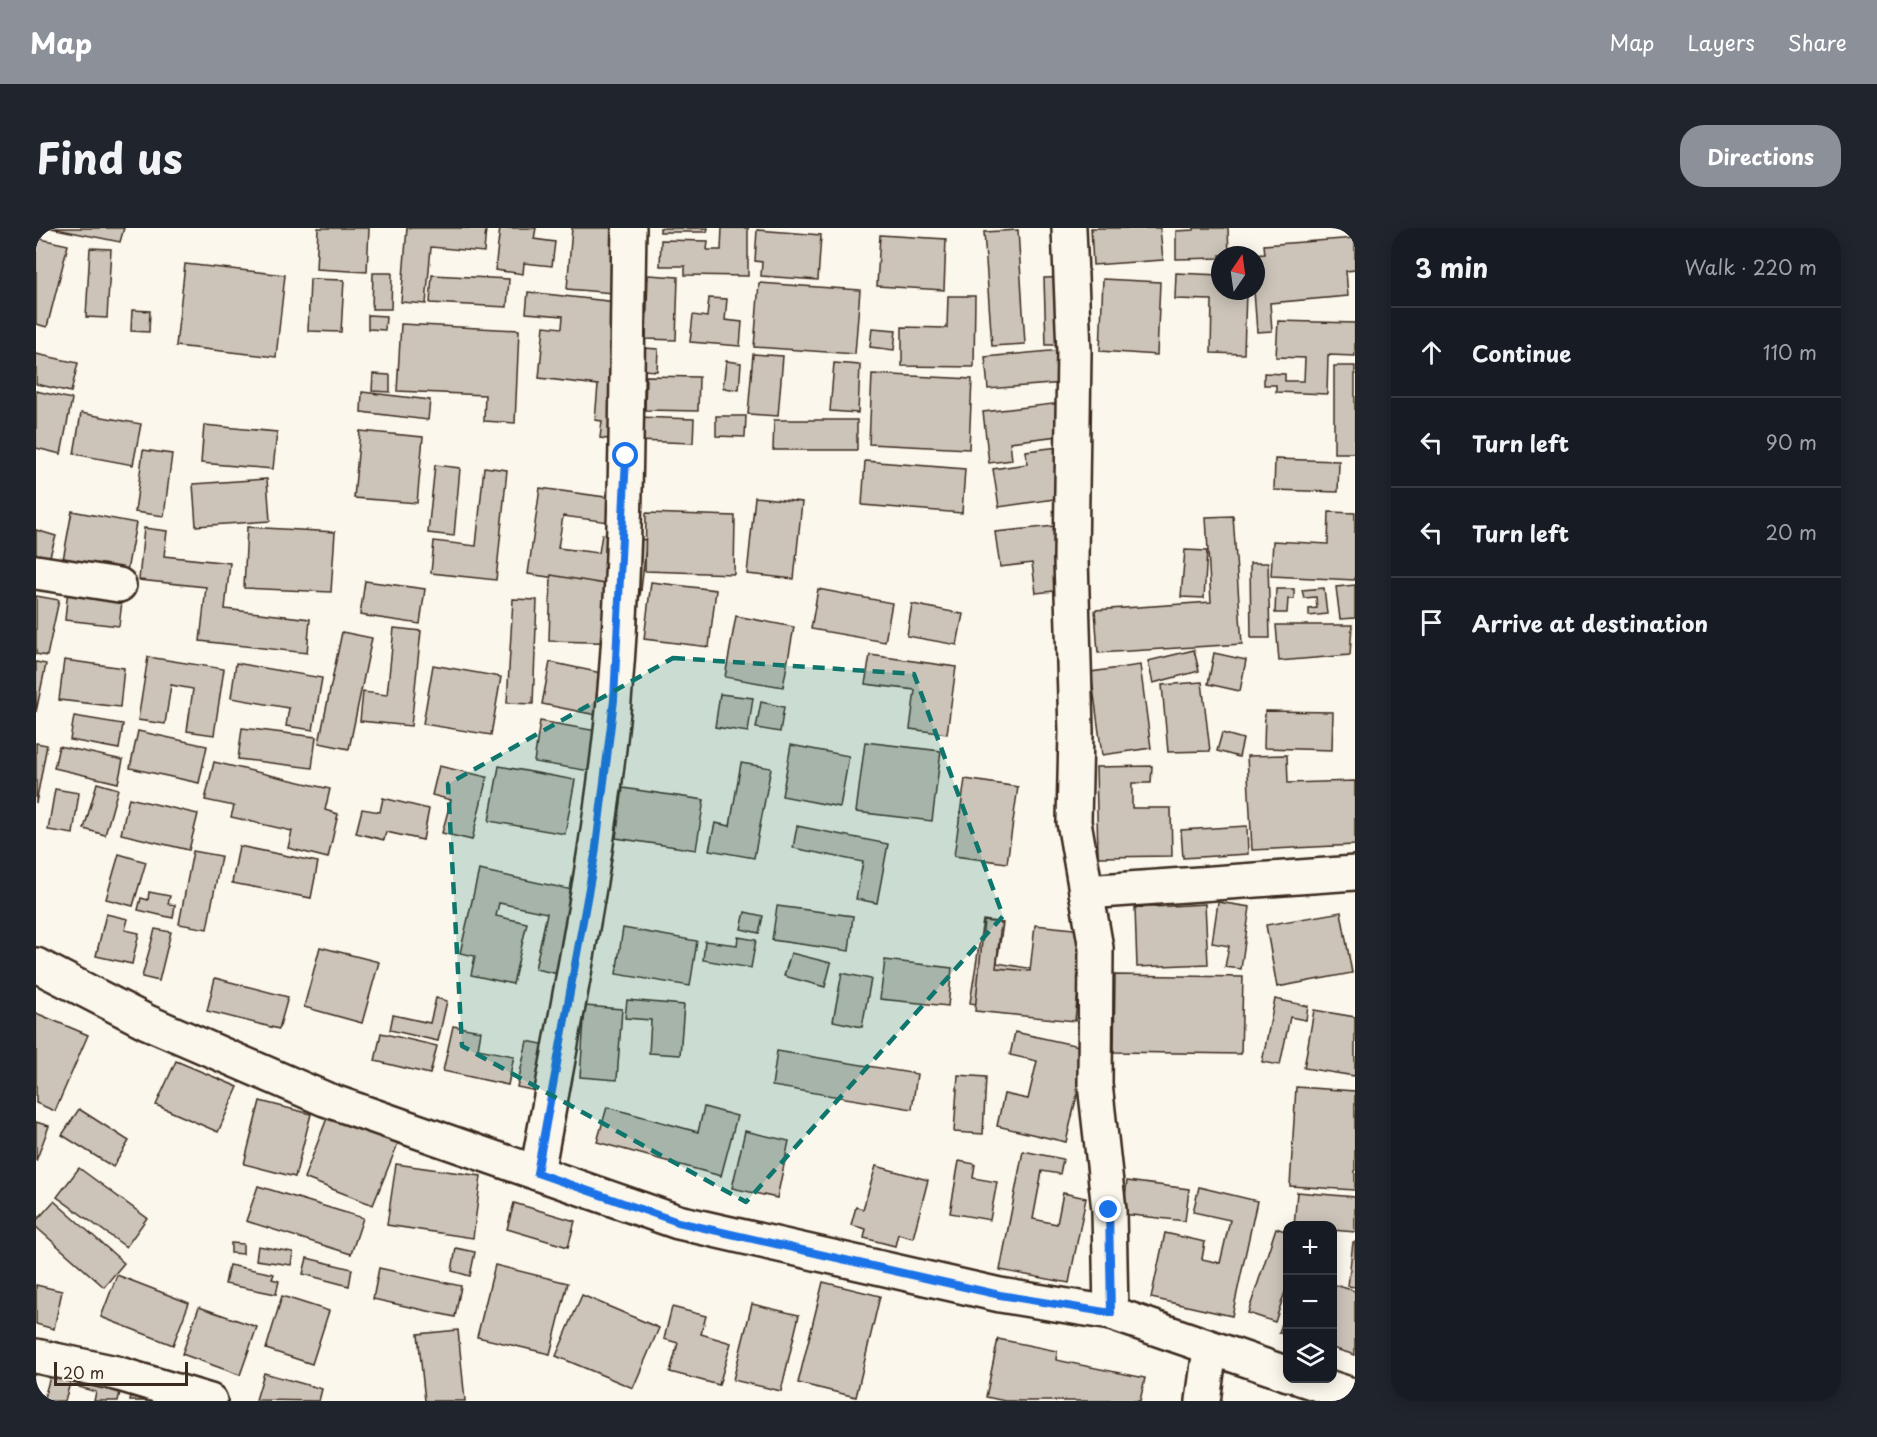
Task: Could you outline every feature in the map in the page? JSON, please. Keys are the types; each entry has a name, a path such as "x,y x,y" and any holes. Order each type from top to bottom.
{"street":[{"path":"537,1173 595,855 614,700 626,456 629,228"},
{"path":"1069,228 1074,351 1071,559 1076,732 1074,822 1096,948 1095,1084 1109,1210 1111,1313"},
{"path":"36,572 119,585"},
{"path":"1086,892 1355,873"},
{"path":"36,965 147,1022 325,1099 678,1222 1000,1295 1111,1313 1283,1373"},
{"path":"1203,1401 1210,1349"},
{"path":"36,1356 116,1372 210,1401"},
{"path":"1315,1383 1355,1396"}],"highlighted area":[{"path":"673,658 914,674 1003,916 746,1202 462,1046 448,784"}],"building":[{"path":"51,228 124,228 120,242"},
{"path":"318,228 369,228 367,272 316,269"},
{"path":"407,228 486,228 484,252 431,247 426,304 401,302"},
{"path":"500,228 536,228 534,239 555,242 552,266 524,263 523,274 495,270"},
{"path":"572,228 631,228 625,294 567,289"},
{"path":"660,228 708,228 707,232 660,232"},
{"path":"722,228 748,228 748,276 685,275 685,266 660,266 661,240 708,241 707,250 721,250"},
{"path":"1091,228 1160,228 1163,260 1093,265"},
{"path":"1194,228 1228,228 1229,246 1211,246 1211,258 1176,259 1176,231 1194,230"},
{"path":"757,230 821,235 818,280 761,276 762,262 755,261"},
{"path":"1018,230 1025,344 992,346 984,232"},
{"path":"880,235 946,239 944,290 877,286"},
{"path":"36,238 68,245 47,327 36,324"},
{"path":"1355,238 1355,270 1346,271 1348,296 1270,303 1272,331 1257,332 1255,300 1265,300 1264,245"},
{"path":"90,248 111,249 107,318 86,317"},
{"path":"185,264 285,275 276,357 176,346"},
{"path":"373,273 392,273 391,309 372,309"},
{"path":"1176,273 1211,275 1211,300 1175,299"},
{"path":"432,275 509,279 507,307 430,303"},
{"path":"648,275 678,277 676,340 646,339"},
{"path":"1079,277 1080,345 1046,345 1044,278"},
{"path":"310,279 344,280 341,332 308,331"},
{"path":"1103,279 1160,282 1157,355 1100,351"},
{"path":"759,283 860,290 855,354 754,347"},
{"path":"528,292 625,303 624,441 600,438 602,421 595,420 598,385 539,378 544,326 562,328 563,316 526,313"},
{"path":"948,296 975,296 974,367 902,366 902,327 947,328"},
{"path":"709,298 727,299 725,320 742,322 740,346 690,342 693,315 707,317"},
{"path":"1212,300 1246,300 1244,354 1211,353"},
{"path":"132,310 150,311 149,332 131,331"},
{"path":"368,315 386,316 385,330 368,329"},
{"path":"1278,321 1355,323 1355,356 1328,355 1327,394 1276,392 1276,385 1264,385 1264,373 1285,374 1285,381 1304,381 1305,358 1276,357"},
{"path":"401,324 519,330 515,423 484,421 485,395 397,391"},
{"path":"872,328 896,330 894,350 870,347"},
{"path":"644,348 658,349 657,371 643,370"},
{"path":"1061,350 1064,383 988,389 985,357"},
{"path":"36,354 78,363 71,392 36,384"},
{"path":"753,354 783,356 778,416 748,414"},
{"path":"726,361 741,363 739,390 723,388"},
{"path":"834,363 860,365 858,413 830,411"},
{"path":"1334,366 1355,366 1355,453 1334,453"},
{"path":"373,374 390,375 390,392 372,391"},
{"path":"872,374 972,379 969,449 869,444"},
{"path":"646,376 699,377 698,411 645,410"},
{"path":"36,391 72,399 61,454 36,448"},
{"path":"362,392 430,400 428,420 361,412"},
{"path":"1062,403 1066,435 1010,442 1012,460 989,463 983,412"},
{"path":"81,413 141,424 133,465 74,454"},
{"path":"716,416 746,416 745,437 716,436"},
{"path":"637,417 694,419 693,443 636,441"},
{"path":"774,420 857,420 857,450 773,450"},
{"path":"204,425 277,432 273,469 201,463"},
{"path":"360,431 423,437 417,503 354,498"},
{"path":"1067,446 1075,496 999,507 993,469 1027,464 1026,451"},
{"path":"143,450 172,454 164,516 135,512"},
{"path":"1275,459 1339,461 1338,492 1274,490"},
{"path":"865,461 965,469 962,513 862,505"},
{"path":"435,465 460,468 454,536 428,533"},
{"path":"484,467 507,470 496,580 431,573 434,541 476,546"},
{"path":"267,479 270,521 196,526 193,484"},
{"path":"540,488 612,498 609,522 563,516 558,548 599,553 602,534 647,540 641,590 528,574"},
{"path":"755,497 802,502 794,579 747,574"},
{"path":"72,511 136,523 127,571 63,560"},
{"path":"1329,512 1355,513 1355,580 1271,576 1273,541 1328,544"},
{"path":"646,513 735,516 734,574 645,571"},
{"path":"1233,516 1242,644 1098,653 1095,610 1211,602 1206,517"},
{"path":"1065,525 1073,589 1036,593 1032,563 1000,567 995,532"},
{"path":"247,527 335,532 331,592 244,588"},
{"path":"144,528 167,531 164,556 230,563 225,609 310,619 307,653 200,641 206,587 139,580"},
{"path":"36,530 56,536 49,559 36,556"},
{"path":"1185,550 1207,551 1204,598 1181,597"},
{"path":"1250,563 1268,563 1270,638 1251,638"},
{"path":"551,575 641,590 630,643 549,641"},
{"path":"69,578 124,585 119,626 65,620"},
{"path":"365,581 425,589 420,624 360,615"},
{"path":"651,582 716,590 709,647 644,639"},
{"path":"1355,585 1355,618 1340,619 1336,587"},
{"path":"1324,588 1327,614 1309,616 1309,609 1317,608 1316,597 1304,598 1302,590"},
{"path":"818,589 892,603 885,642 811,629"},
{"path":"1276,589 1294,589 1294,599 1288,599 1287,613 1275,613"},
{"path":"36,596 59,600 47,656 36,654"},
{"path":"513,599 537,600 533,704 507,703"},
{"path":"912,604 963,614 957,645 907,636"},
{"path":"736,616 794,627 783,687 725,677"},
{"path":"1276,625 1352,625 1350,655 1279,661"},
{"path":"394,628 421,631 411,726 360,721 363,692 387,695"},
{"path":"342,632 372,638 349,749 319,743"},
{"path":"1194,650 1199,671 1153,683 1148,661"},
{"path":"1214,653 1246,660 1240,691 1208,684"},
{"path":"870,655 956,667 947,734 910,729 915,690 865,684"},
{"path":"148,657 224,669 214,735 187,731 193,689 171,685 165,724 138,720"},
{"path":"64,660 124,668 120,707 59,700"},
{"path":"36,662 46,664 36,712"},
{"path":"550,662 620,677 611,718 542,704"},
{"path":"236,663 322,678 313,730 286,726 289,708 231,698"},
{"path":"433,665 501,677 491,735 423,724"},
{"path":"1140,665 1151,748 1102,755 1091,672"},
{"path":"1202,682 1210,751 1168,752 1162,685"},
{"path":"720,694 753,698 748,732 715,727"},
{"path":"761,702 784,707 780,732 756,728"},
{"path":"1265,711 1333,712 1332,750 1264,748"},
{"path":"74,716 123,724 119,749 70,740"},
{"path":"540,721 603,732 596,772 534,762"},
{"path":"242,728 316,737 312,768 238,759"},
{"path":"138,731 207,746 199,783 130,768"},
{"path":"1222,733 1243,739 1239,757 1217,751"},
{"path":"865,742 941,751 932,821 856,812"},
{"path":"36,743 47,745 36,803"},
{"path":"791,745 849,756 840,807 782,796"},
{"path":"59,746 123,760 118,783 54,768"},
{"path":"1287,755 1288,783 1355,781 1355,845 1252,850 1247,756"},
{"path":"214,762 330,789 325,810 338,814 328,858 288,848 292,831 231,817 234,806 205,800"},
{"path":"741,763 771,768 754,858 709,850 715,823 730,826"},
{"path":"439,766 487,777 472,840 442,833 451,800 432,795"},
{"path":"499,766 575,780 565,834 489,821"},
{"path":"1152,766 1151,783 1132,783 1132,808 1171,808 1172,856 1098,857 1096,767"},
{"path":"965,779 1018,787 1007,863 954,856"},
{"path":"97,783 118,789 105,835 84,829"},
{"path":"623,788 704,800 696,850 616,838"},
{"path":"55,789 79,793 73,834 48,830"},
{"path":"129,798 198,814 189,850 121,834"},
{"path":"383,798 429,809 423,840 386,832 384,840 356,833 362,809 380,812"},
{"path":"797,826 888,844 877,903 856,899 863,862 793,848"},
{"path":"1247,826 1248,854 1183,858 1181,830"},
{"path":"239,846 318,862 311,898 232,883"},
{"path":"193,851 221,856 207,929 179,924"},
{"path":"119,854 146,862 133,906 106,899"},
{"path":"479,870 587,893 568,976 535,969 547,913 499,903 496,916 527,923 513,984 471,975 475,956 460,953"},
{"path":"149,892 170,896 168,904 175,905 173,918 138,910 141,898 148,900"},
{"path":"1218,902 1250,907 1241,969 1225,967 1229,946 1212,943"},
{"path":"1205,904 1208,964 1137,967 1135,908"},
{"path":"777,906 853,916 849,951 772,940"},
{"path":"745,912 763,916 759,933 741,929"},
{"path":"1341,912 1352,973 1277,987 1266,925"},
{"path":"106,914 128,919 125,930 139,933 132,964 96,956"},
{"path":"983,920 1003,923 997,963 1040,970 1033,1013 970,1003"},
{"path":"984,921 1001,923 996,968 1030,971 1035,925 1084,930 1075,1021 975,1011"},
{"path":"623,928 697,941 690,986 616,974"},
{"path":"155,929 171,932 159,981 142,977"},
{"path":"738,937 756,940 751,968 703,960 705,941 737,945"},
{"path":"320,947 379,962 362,1023 304,1007"},
{"path":"791,953 831,963 825,987 784,976"},
{"path":"885,960 952,968 948,1006 880,999"},
{"path":"842,973 871,979 862,1027 833,1021"},
{"path":"1115,975 1243,977 1241,1054 1114,1052"},
{"path":"215,978 288,997 279,1029 207,1011"},
{"path":"436,998 447,1001 438,1041 390,1030 393,1015 430,1023"},
{"path":"1275,999 1308,1006 1306,1020 1290,1017 1280,1065 1262,1062"},
{"path":"627,1000 684,1005 680,1055 649,1053 651,1020 625,1018"},
{"path":"585,1006 622,1009 617,1080 580,1077"},
{"path":"1314,1010 1355,1017 1355,1076 1304,1068"},
{"path":"36,1013 88,1035 55,1111 36,1103"},
{"path":"453,1026 481,1031 478,1049 514,1056 508,1085 443,1071"},
{"path":"1015,1032 1088,1048 1066,1142 997,1126 1004,1094 1028,1099 1037,1061 1010,1055"},
{"path":"381,1033 437,1046 430,1074 375,1061"},
{"path":"527,1041 552,1046 556,1095 517,1087"},
{"path":"777,1051 917,1074 912,1109 772,1086"},
{"path":"176,1061 238,1087 218,1132 156,1105"},
{"path":"958,1075 986,1077 983,1134 954,1132"},
{"path":"1296,1087 1355,1091 1355,1190 1290,1186"},
{"path":"260,1101 311,1114 295,1177 244,1164"},
{"path":"607,1107 698,1132 704,1107 737,1116 721,1176 597,1142"},
{"path":"79,1109 129,1141 113,1167 62,1135"},
{"path":"329,1113 399,1141 373,1205 304,1178"},
{"path":"36,1122 49,1126 36,1161"},
{"path":"745,1131 789,1141 777,1198 732,1188"},
{"path":"1023,1151 1063,1159 1060,1174 1042,1171 1033,1219 1057,1224 1063,1193 1086,1198 1069,1283 1000,1270"},
{"path":"959,1161 975,1164 973,1178 997,1182 990,1220 950,1213"},
{"path":"396,1164 481,1176 473,1238 387,1225"},
{"path":"876,1166 928,1180 913,1238 898,1234 895,1246 864,1238 866,1229 851,1225 856,1207 863,1209"},
{"path":"79,1168 147,1218 126,1247 57,1197"},
{"path":"1127,1181 1189,1189 1185,1221 1123,1214"},
{"path":"258,1186 363,1218 351,1254 246,1221"},
{"path":"1199,1187 1257,1201 1232,1316 1151,1298 1165,1233 1205,1242 1202,1259 1220,1263 1230,1220 1193,1212"},
{"path":"1297,1192 1355,1197 1355,1232 1337,1230 1337,1221 1294,1221"},
{"path":"54,1201 124,1263 104,1287 36,1227 36,1221"},
{"path":"514,1203 575,1221 568,1247 507,1229"},
{"path":"1276,1228 1283,1230 1283,1298 1275,1322 1248,1313"},
{"path":"1353,1242 1355,1242 1355,1287 1348,1286"},
{"path":"231,1243 243,1244 243,1254 231,1253"},
{"path":"258,1246 293,1252 291,1265 256,1260"},
{"path":"456,1248 475,1252 470,1276 452,1271"},
{"path":"307,1258 352,1269 349,1286 303,1274"},
{"path":"229,1265 274,1274 272,1279 279,1281 276,1294 225,1284"},
{"path":"495,1265 568,1283 550,1354 477,1337"},
{"path":"379,1268 461,1286 455,1317 373,1299"},
{"path":"117,1275 189,1303 173,1345 101,1317"},
{"path":"823,1282 880,1296 856,1397 798,1383"},
{"path":"36,1285 62,1291 54,1329 36,1324"},
{"path":"1337,1286 1355,1291 1355,1355 1337,1350"},
{"path":"582,1295 659,1328 633,1388 556,1356"},
{"path":"282,1296 329,1311 312,1364 266,1349"},
{"path":"752,1304 799,1315 781,1391 733,1380"},
{"path":"199,1307 257,1327 240,1375 182,1354"},
{"path":"672,1307 706,1316 701,1334 731,1343 719,1385 670,1372 678,1343 664,1339"},
{"path":"1283,1321 1283,1334 1279,1333"},
{"path":"458,1330 465,1401 425,1401 418,1334"},
{"path":"998,1339 1057,1351 1056,1360 1145,1378 1140,1401 1005,1401 986,1397"},
{"path":"55,1360 75,1365 65,1401 43,1401"},
{"path":"82,1372 122,1383 118,1401 94,1401 96,1392 79,1387"},
{"path":"264,1373 322,1389 319,1401 256,1400"},
{"path":"131,1396 158,1401 130,1401"}],"route":[{"path":"626,456 614,700 595,855 537,1173 678,1222 1000,1295 1111,1313 1109,1210"}]}
